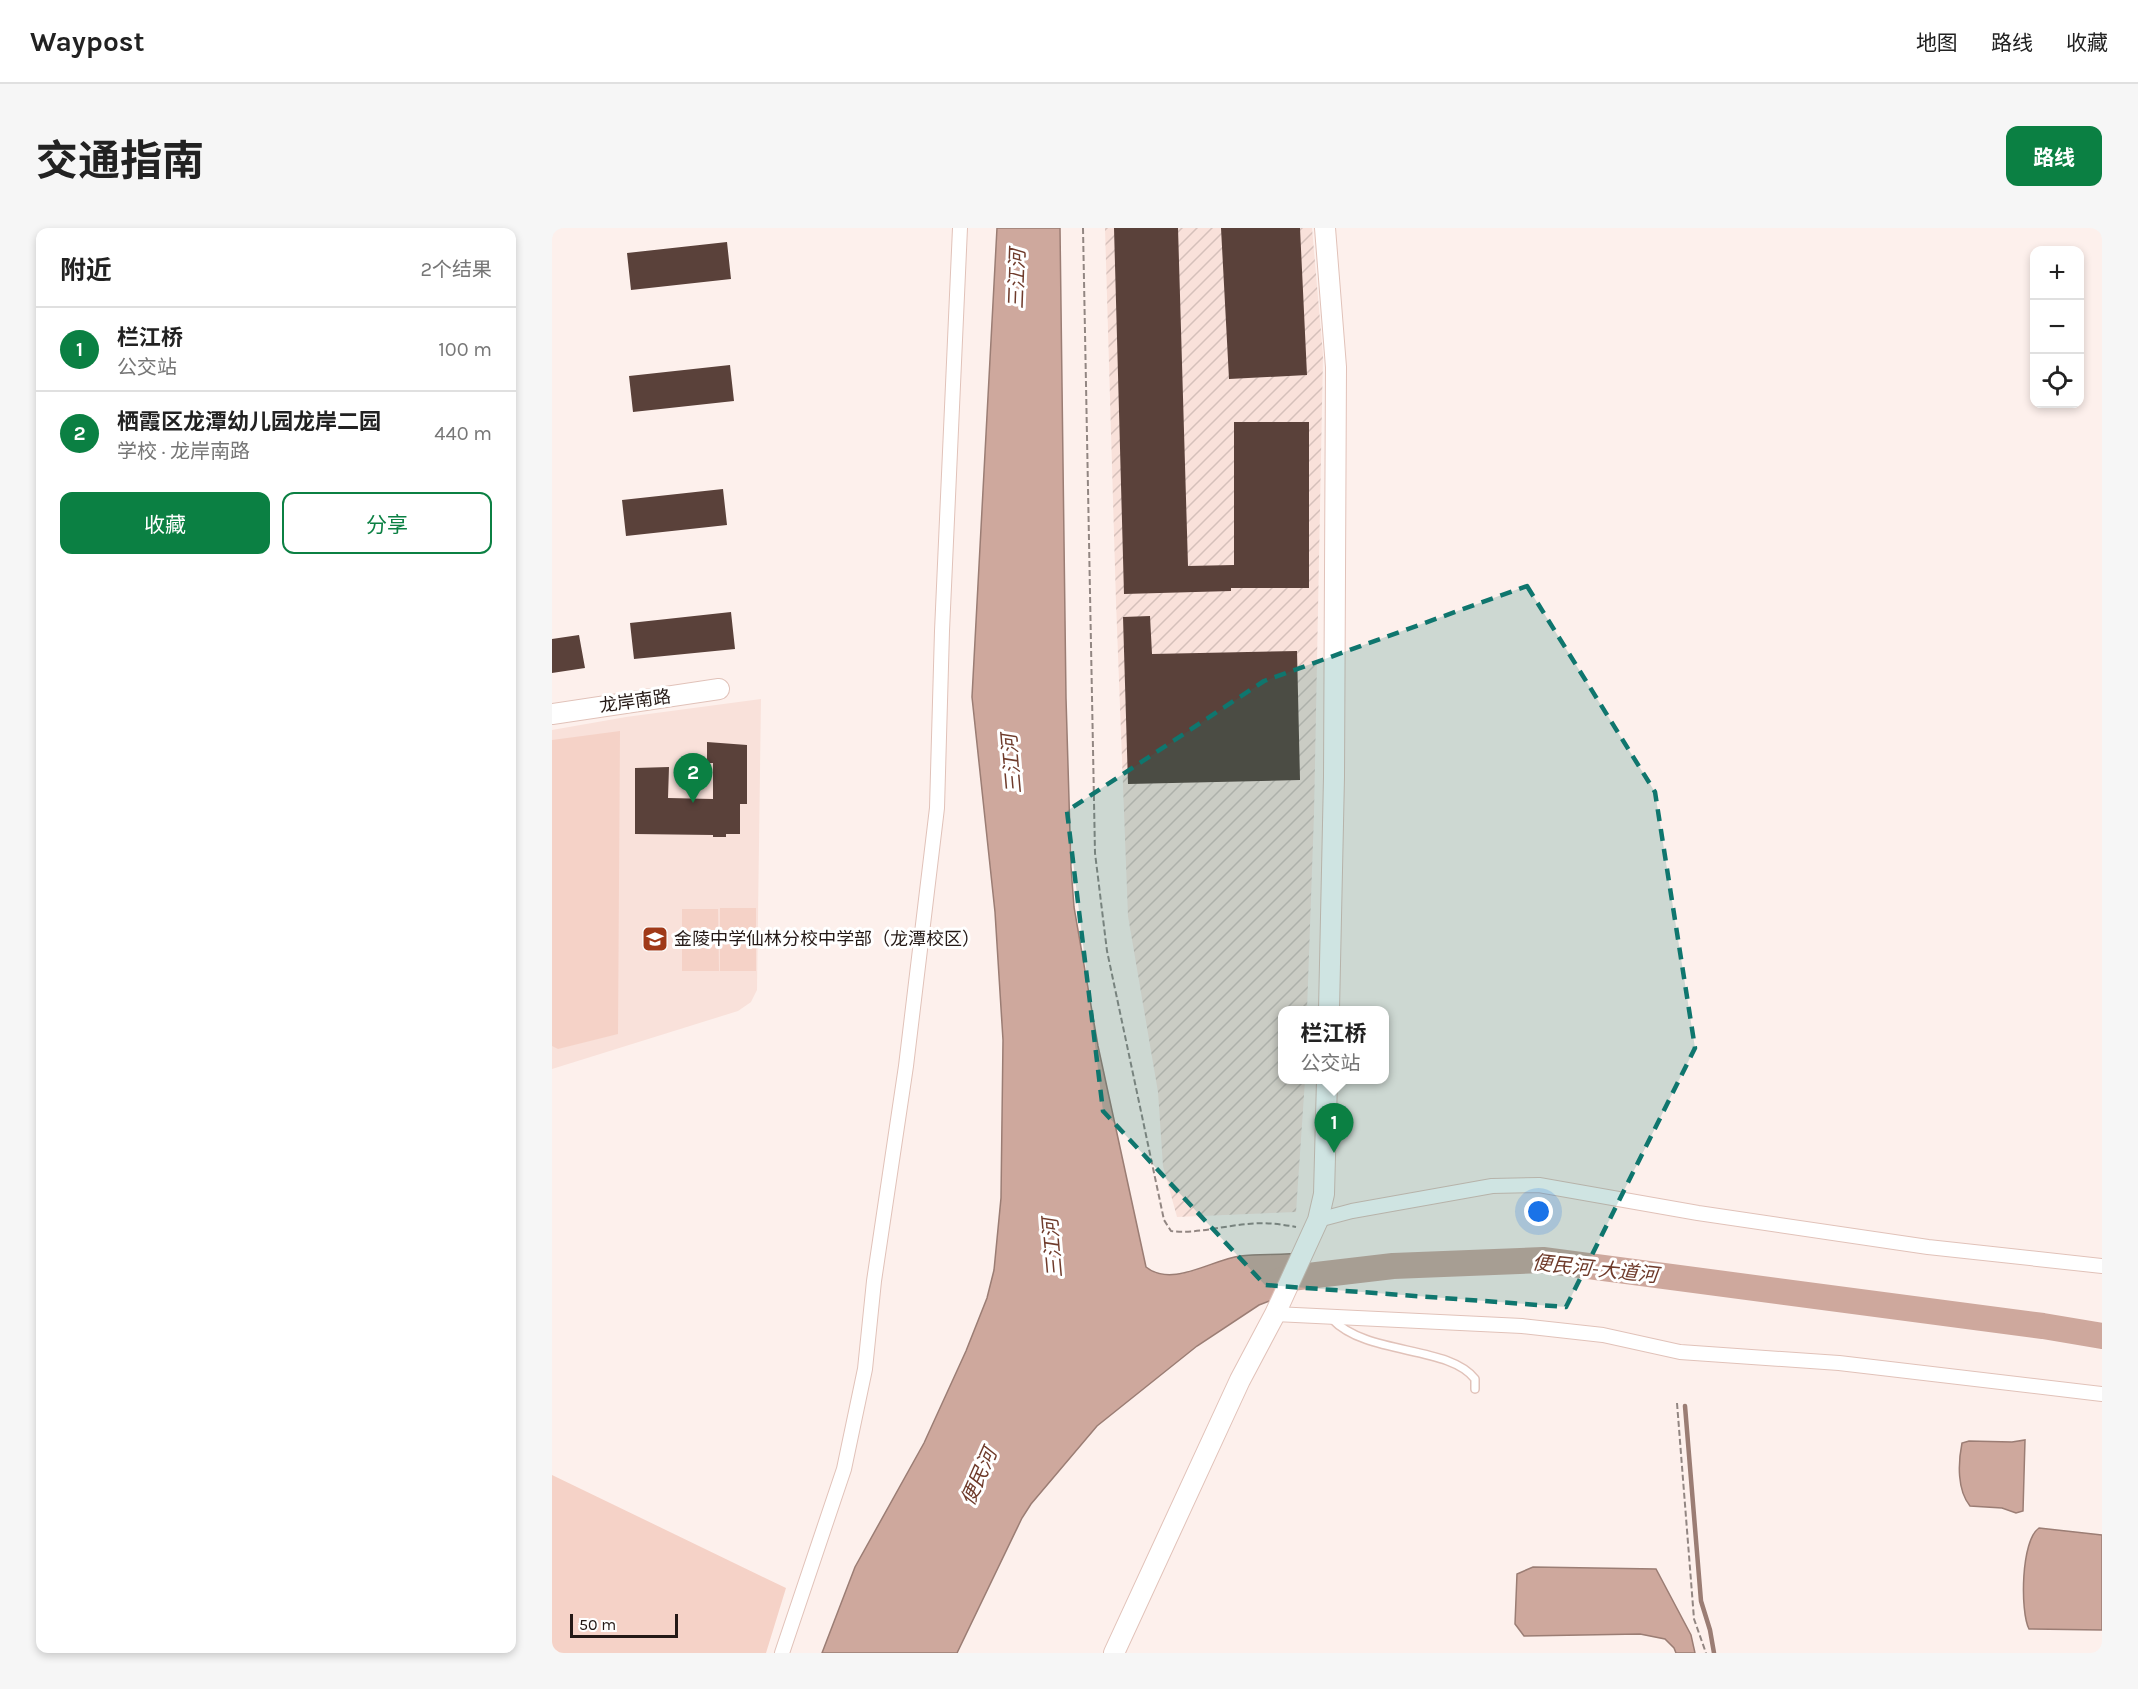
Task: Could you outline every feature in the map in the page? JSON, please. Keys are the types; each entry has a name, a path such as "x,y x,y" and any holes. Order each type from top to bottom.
{"street":[{"path":"782,1653 844,1469 865,1369 874,1281 906,1066 937,808 942,631 960,228"},
{"path":"1325,228 1336,367 1335,765 1329,1006"},
{"name":"龙岸南路","path":"552,714 719,689"},
{"path":"1114,1653 1240,1380 1277,1309 1315,1226 1324,1194 1328,1084"},
{"path":"1315,1226 1352,1211 1492,1186 1539,1185 1698,1213 1917,1245 2102,1266"},
{"path":"1277,1309 1331,1317 1522,1326 1603,1335 1680,1352 1839,1363 2102,1394"}],"lane":[{"path":"1331,1317 1340,1327 1357,1336 1396,1349 1440,1358 1461,1366 1475,1379 1475,1389"}],"path":[{"path":"1083,228 1095,853 1107,951 1164,1220 1171,1231 1183,1232 1269,1223 1300,1228 1315,1226"},
{"path":"1677,1403 1694,1619 1706,1653"}],"highlighted area":[{"path":"1527,586 1655,792 1695,1048 1566,1307 1265,1285 1103,1111 1067,811 1264,681"}],"shaded area":[{"path":"1105,228 1312,228 1323,355 1314,814 1307,1006 1278,1006 1278,1084 1305,1084 1296,1212 1177,1217 1163,1166 1158,1092 1128,916"},
{"name":"金陵中学仙林分校中学部（龙潭校区）","path":"761,699 757,990 751,1002 738,1011 552,1069 552,730 626,717"},
{"path":"620,731 618,1034 558,1049 552,1046 552,740"},
{"path":"720,908 756,908 756,971 720,971"},
{"path":"682,909 718,909 719,971 682,971"},
{"path":"552,1475 786,1588 766,1653 552,1653"}],"water":[{"path":"997,228 1060,228 1066,698 1074,907 1098,1046 1146,1267 1156,1273 1180,1274 1240,1256 1305,1252 1285,1295 1259,1305 1197,1346 1097,1426 1031,1504 1022,1518 957,1653 822,1653 855,1567 924,1443 966,1351 987,1298 994,1270 1001,1198 1003,1040 995,912 972,697"},
{"path":"2025,1440 2023,1511 2016,1513 2002,1508 1970,1506 1961,1484 1962,1443"},
{"path":"2039,1528 2102,1535 2102,1630 2029,1629 2024,1607 2024,1576 2029,1546 2033,1535"},
{"path":"1533,1567 1656,1569 1691,1635 1695,1653 1676,1653 1665,1639 1640,1634 1524,1636 1515,1624 1517,1574"}],"building":[{"path":"1114,228 1178,228 1188,566 1234,565 1234,422 1309,422 1309,588 1231,588 1231,591 1124,594"},
{"path":"1221,228 1300,228 1307,375 1229,379"},
{"path":"727,242 731,279 631,290 627,253"},
{"path":"730,365 734,401 633,412 629,376"},
{"path":"723,489 727,525 626,536 622,500"},
{"path":"731,612 735,649 634,659 630,623"},
{"path":"1150,616 1152,654 1297,651 1300,780 1128,784 1123,617"},
{"path":"579,635 585,668 552,673 552,639"},
{"path":"707,742 747,745 747,804 740,804 740,834 713,837 713,835 635,834 635,768 669,767 668,798 713,799 713,763 707,763"}],"waterway":[{"name":"便民河-大道河","path":"1270,1284 1291,1278 1393,1266 1543,1260 2043,1326 2102,1336"},
{"path":"1685,1406 1701,1601 1714,1653"}],"place":[{"name":"栖霞区龙潭幼儿园龙岸二园","path":"693,803"},
{"name":"金陵中学仙林分校中学部（龙潭校区）","path":"655,939"},
{"name":"栏江桥","path":"1334,1153"}],"water label":[{"name":"三江河","path":"1017,279"},
{"name":"三江河","path":"1012,764"},
{"name":"三江河","path":"1053,1248"},
{"name":"便民河","path":"979,1477"}]}
